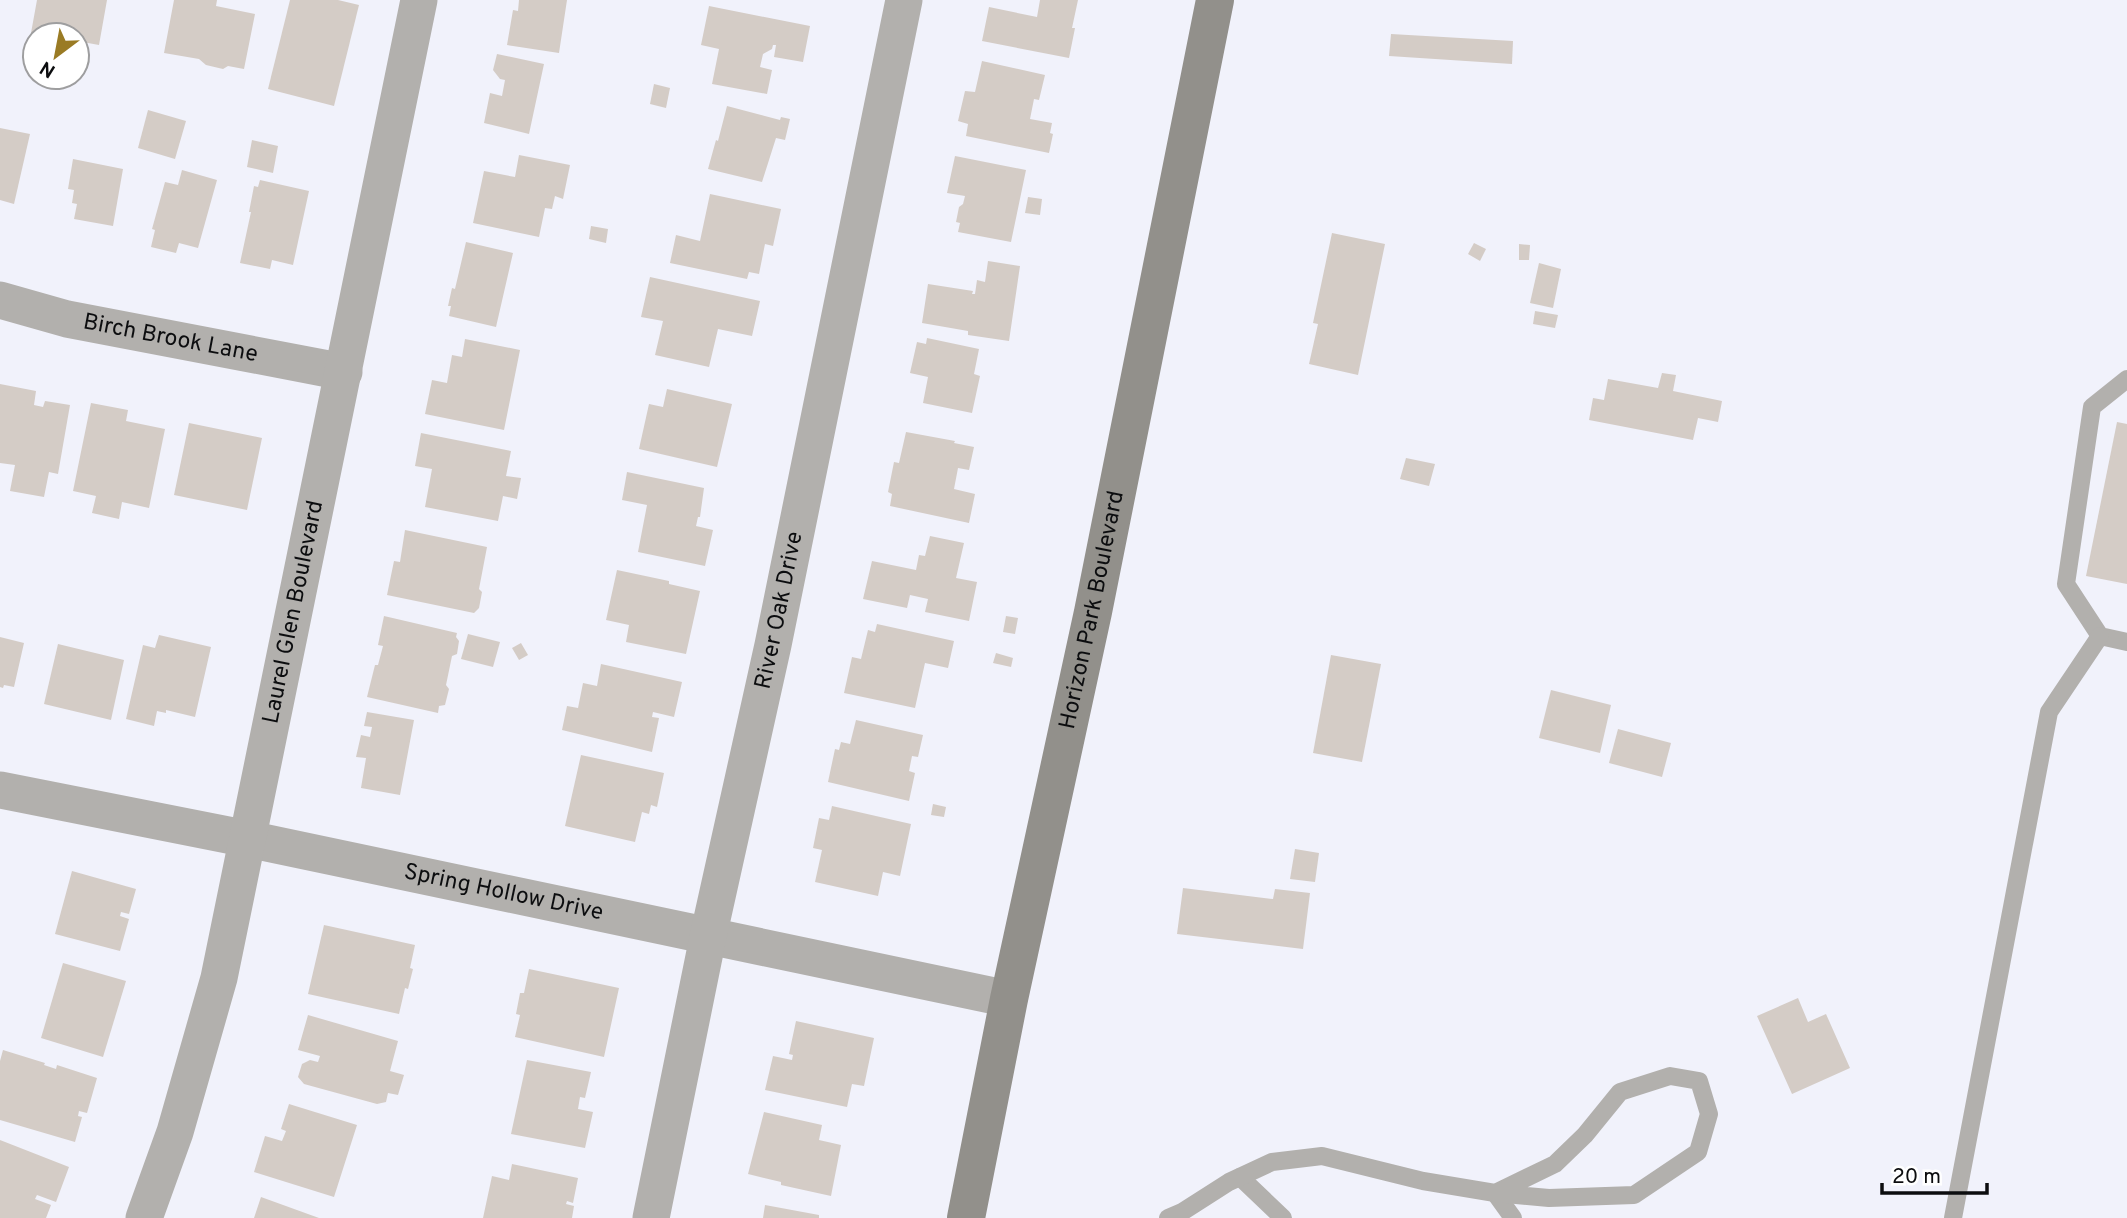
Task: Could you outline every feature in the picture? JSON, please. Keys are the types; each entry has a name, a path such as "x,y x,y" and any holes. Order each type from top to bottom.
{"street":[{"name":"Laurel Glen Boulevard","path":"144,1218 175,1132 219,978 419,0"},
{"name":"River Oak Drive","path":"651,1218 708,937 773,645 904,0"},
{"name":"Horizon Park Boulevard","path":"974,1215 1009,999 1095,598 1216,0"},
{"name":"Birch Brook Lane","path":"0,300 67,319 344,372"},
{"name":"Spring Hollow Drive","path":"0,790 248,839 1009,999"}],"lane":[{"path":"2127,379 2092,407 2066,584 2100,636 2127,642"},
{"path":"1953,1218 2049,712 2100,636"},
{"path":"1168,1218 1272,1162 1322,1156 1423,1181 1495,1193 1549,1198 1634,1195 1698,1152 1709,1114 1699,1082 1670,1076 1620,1092 1585,1135 1555,1164 1495,1193"},
{"path":"1240,1177 1283,1218"},
{"path":"1495,1193 1513,1218"}],"building":[{"path":"37,0 107,0 99,45 91,44 91,21 33,21"},
{"path":"174,0 217,0 216,6 255,14 244,69 228,66 223,69 206,65 199,59 164,53"},
{"path":"290,0 338,0 359,5 334,106 268,89"},
{"path":"519,0 567,0 559,53 507,45 513,10 518,11"},
{"path":"1040,0 1078,0 1069,58 982,41 989,7 1037,17"},
{"path":"709,6 810,26 803,62 774,57 776,45 773,45 772,49 763,54 760,67 772,70 767,94 712,84 719,49 701,45"},
{"path":"1391,34 1513,41 1512,64 1389,56"},
{"path":"497,54 544,64 529,134 484,123 490,93 502,96 505,80 500,79 493,70"},
{"path":"982,61 1045,75 1039,100 1034,99 1030,119 1052,123 1049,153 966,136 968,124 958,121 965,91 975,92"},
{"path":"654,84 670,88 666,108 650,104"},
{"path":"727,106 780,120 781,117 790,119 785,140 776,138 762,182 708,169"},
{"path":"148,110 186,121 175,159 138,148"},
{"path":"0,128 30,134 14,204 0,200"},
{"path":"252,140 278,146 273,173 247,167"},
{"path":"519,155 570,165 563,199 555,196 552,209 545,208 539,237 473,223 484,171 515,177"},
{"path":"955,156 1026,170 1011,242 958,232 960,223 956,222 965,196 947,193"},
{"path":"73,159 123,169 113,226 74,219 77,204 72,203 74,190 68,189"},
{"path":"182,170 217,180 198,248 179,243 176,253 151,247 155,230 152,229 165,182 178,185"},
{"path":"260,180 309,191 293,265 272,260 270,269 240,263 254,186 258,187"},
{"path":"710,194 781,209 773,246 765,244 759,274 749,272 747,279 670,263 676,235 700,241"},
{"path":"1028,197 1042,199 1040,215 1025,213"},
{"path":"591,226 608,229 606,243 589,239"},
{"path":"1332,233 1385,244 1358,375 1309,364 1318,324 1313,323"},
{"path":"466,242 513,253 496,327 449,316 452,288 455,289"},
{"path":"1474,243 1486,249 1480,261 1468,254"},
{"path":"1519,244 1530,245 1529,260 1519,260"},
{"path":"988,261 1020,266 1009,341 968,335 968,331 922,323 928,284 973,291 972,294 975,294 977,280 985,282"},
{"path":"1539,263 1561,269 1553,308 1530,303"},
{"path":"650,277 760,301 752,336 718,329 709,367 655,355 663,321 641,317"},
{"path":"1535,311 1558,315 1555,328 1533,324"},
{"path":"927,338 979,349 974,374 980,376 972,413 923,403 928,377 910,373 917,342 926,344"},
{"path":"465,339 520,350 504,430 425,414 432,380 447,383 452,355 462,357"},
{"path":"1662,373 1676,375 1673,391 1722,401 1718,422 1698,418 1693,440 1589,420 1593,398 1604,400 1608,379 1658,388"},
{"path":"0,384 36,391 34,405 43,407 45,401 70,405 58,474 49,472 44,497 10,491 15,465 0,463"},
{"path":"667,389 732,404 717,467 639,449 649,404 663,407"},
{"path":"91,403 128,410 126,421 165,429 149,508 122,502 119,519 92,513 96,496 73,491"},
{"path":"2117,422 2127,424 2127,584 2086,576"},
{"path":"189,423 262,438 247,510 174,495"},
{"path":"906,432 974,447 969,470 958,468 954,489 975,494 969,523 890,506 892,494 888,492 894,462 899,463"},
{"path":"421,433 511,451 506,476 521,478 517,499 503,496 498,521 425,507 432,469 415,466"},
{"path":"1406,458 1435,464 1429,486 1400,479"},
{"path":"627,472 704,488 696,526 713,530 705,566 638,552 647,505 622,500"},
{"path":"405,530 487,547 479,589 482,592 479,608 474,613 387,595 394,561 400,562"},
{"path":"930,536 964,543 956,578 977,582 969,621 925,612 928,599 910,595 907,608 863,599 872,561 916,570 919,555 925,556"},
{"path":"617,570 700,591 686,654 626,642 629,625 606,620"},
{"path":"384,616 457,633 457,654 452,656 446,685 449,689 445,705 439,706 438,713 367,697 383,646 378,645"},
{"path":"1006,616 1018,618 1015,634 1003,632"},
{"path":"877,624 954,641 948,668 925,663 915,708 844,693 852,657 861,659 868,630 875,632"},
{"path":"468,634 500,642 493,667 461,659"},
{"path":"159,635 211,647 195,717 166,710 166,713 157,711 154,726 126,719 143,645 155,648"},
{"path":"0,637 24,643 14,687 0,687"},
{"path":"521,643 528,655 519,660 512,648"},
{"path":"58,644 124,660 111,720 44,704"},
{"path":"996,653 1013,658 1011,667 993,663"},
{"path":"1331,655 1381,664 1362,762 1313,753"},
{"path":"601,664 682,682 674,717 653,712 652,717 659,718 652,752 562,730 567,706 578,708 583,683 597,686"},
{"path":"1551,690 1611,705 1600,753 1539,738"},
{"path":"367,712 414,720 400,795 361,788 366,758 356,757 361,735 370,737 372,727 364,726"},
{"path":"856,720 923,735 918,757 912,756 909,771 915,773 909,801 828,782 835,749 839,750 841,742 850,744"},
{"path":"1618,729 1671,743 1662,777 1609,763"},
{"path":"581,755 664,773 657,807 651,805 649,814 642,812 635,842 565,826"},
{"path":"933,804 946,807 944,817 931,815"},
{"path":"832,806 911,824 900,876 883,872 878,896 815,882 822,850 813,848 819,818 829,820"},
{"path":"1295,849 1319,853 1315,882 1290,879"},
{"path":"72,871 136,889 129,914 121,912 120,916 129,919 120,951 55,934"},
{"path":"1183,888 1273,899 1275,889 1310,893 1303,949 1177,934"},
{"path":"324,925 415,945 410,968 413,969 399,1014 308,994"},
{"path":"63,963 126,981 103,1057 41,1038"},
{"path":"529,969 619,988 604,1057 515,1037 520,1015 516,1014 520,993 524,993"},
{"path":"1798,998 1808,1022 1826,1014 1850,1068 1792,1094 1757,1016"},
{"path":"308,1015 398,1041 390,1071 404,1075 398,1095 388,1093 386,1102 377,1104 304,1084 298,1077 302,1064 310,1060 318,1062 320,1056 298,1050"},
{"path":"796,1021 874,1038 864,1086 852,1084 847,1107 765,1090 773,1056 792,1060 793,1055 789,1054"},
{"path":"3,1050 56,1069 57,1065 97,1078 87,1113 79,1111 78,1116 82,1117 75,1142 0,1120 0,1061"},
{"path":"527,1060 591,1072 585,1098 580,1097 578,1109 593,1112 585,1148 511,1134"},
{"path":"289,1104 357,1125 334,1197 254,1172 265,1136 282,1141 286,1131 281,1129"},
{"path":"764,1112 822,1125 819,1140 841,1145 831,1196 781,1185 781,1182 748,1174"},
{"path":"0,1140 69,1167 56,1202 37,1195 35,1199 51,1205 46,1218 0,1218"},
{"path":"512,1164 578,1178 573,1203 567,1201 566,1204 574,1206 572,1218 483,1218 492,1176 509,1180"},
{"path":"261,1197 319,1218 254,1218"},
{"path":"765,1205 819,1215 819,1218 763,1218"}]}
